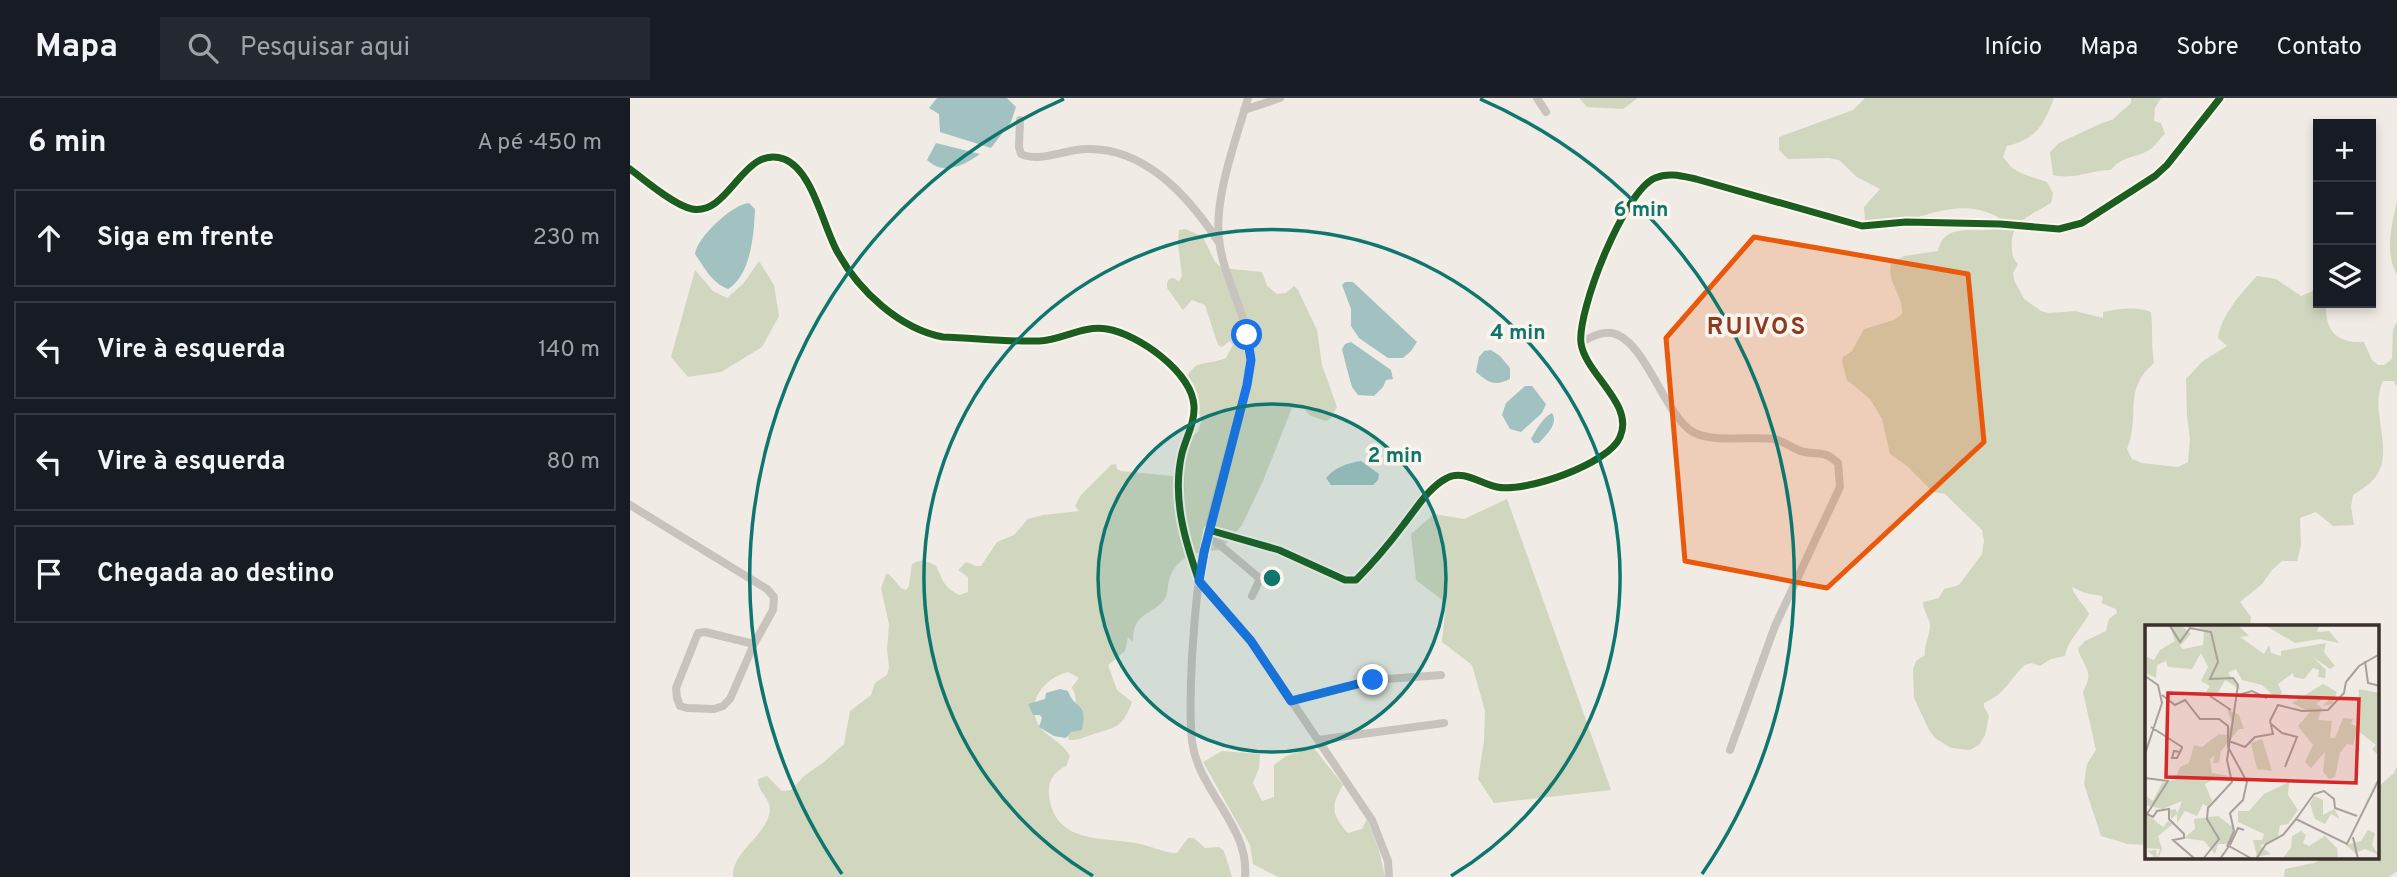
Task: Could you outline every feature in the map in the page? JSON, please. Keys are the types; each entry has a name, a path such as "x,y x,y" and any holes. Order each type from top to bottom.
{"street":[{"path":"1219,242 1220,203 1248,98"},
{"path":"1244,110 1280,98"},
{"path":"1537,98 1546,112"},
{"path":"1209,532 1279,550 1345,580 1356,580 1376,560 1436,485 1449,476 1462,475 1498,488 1514,487 1546,480 1591,463 1613,449 1622,435 1622,420 1616,400 1584,353 1581,328 1604,252 1632,200 1652,178 1669,174 1696,178 1862,226 1906,222 2000,224 2059,229 2082,223 2155,176 2168,165 2220,98"},
{"path":"1020,120 1021,154 1033,157 1086,149 1113,151 1134,157 1151,167 1196,209 1219,242 1247,335 1251,360 1247,385 1199,581 1189,702 1198,766 1242,844 1245,877"},
{"path":"630,169 660,192 691,209 704,209 715,203 756,162 769,156 785,159 802,172 838,254 860,284 894,316 929,334 943,337 1041,341 1087,328 1109,329 1145,345 1172,365 1188,387 1194,404 1181,455 1180,513 1186,543 1199,581 1251,641 1372,820 1388,861 1389,877"},
{"path":"1581,342 1599,334 1612,333 1623,338 1635,349 1681,420 1693,432 1709,436 1772,439 1803,452 1820,452 1838,463 1840,487 1775,626 1730,750"},
{"path":"630,505 767,589 774,597 773,610 754,643 730,699 723,706 714,709 680,706 676,688 698,633 705,632 754,643"},
{"path":"1209,532 1258,577 1259,581 1252,596"},
{"path":"1291,701 1373,680 1441,675"},
{"path":"1318,740 1444,723"}],"highlighted area":[{"path":"1754,237 1968,274 1984,442 1827,588 1685,561 1666,338"}],"green space":[{"path":"1579,98 1638,98 1623,109 1587,107"},
{"path":"1865,98 2054,98 2038,129 2026,139 2007,146 2003,157 2012,168 2047,182 2053,193 2051,203 2023,220 2014,231 2012,253 2018,264 2013,273 2014,280 2024,299 2041,311 2049,313 2075,311 2103,318 2103,312 2121,309 2151,312 2154,363 2138,383 2127,449 2132,459 2142,463 2178,467 2188,462 2190,439 2186,379 2203,361 2227,346 2218,338 2223,321 2257,276 2276,279 2301,296 2313,291 2313,308 2326,308 2330,328 2334,333 2346,340 2364,342 2372,360 2378,365 2384,365 2392,359 2393,329 2397,322 2397,387 2394,381 2383,381 2379,392 2382,463 2373,480 2353,495 2351,507 2354,525 2333,526 2316,512 2300,518 2301,545 2297,561 2282,561 2262,584 2240,602 2251,617 2250,625 2145,625 2145,845 2128,844 2101,836 2084,784 2087,764 2096,750 2083,692 2088,674 2078,649 2085,641 2106,631 2109,619 2117,613 2116,609 2101,603 2102,596 2072,587 2089,614 2065,656 2051,659 2040,666 2031,663 2025,665 2003,691 1984,703 1989,716 1985,735 1979,745 1970,750 1951,748 1935,738 1914,698 1913,669 1916,661 1925,655 1930,629 1923,602 1939,598 1944,589 1959,585 1982,554 1982,530 1945,494 1933,492 1907,466 1890,454 1882,419 1870,399 1847,380 1842,362 1843,357 1852,351 1864,329 1894,320 1902,314 1891,276 1891,263 1904,256 1938,251 1941,241 1954,232 2000,228 1998,217 1975,209 1952,209 1896,224 1886,230 1865,220 1864,207 1880,189 1857,177 1839,160 1788,159 1779,150 1779,137 1853,110"},
{"path":"2131,98 2161,98 2155,108 2154,121 2161,123 2165,134 2153,147 2120,162 2111,170 2076,176 2053,175 2050,152 2059,143 2112,120 2131,103"},
{"path":"2397,201 2397,275 2390,248"},
{"path":"1186,229 1203,237 1215,262 1222,268 1262,272 1267,286 1277,294 1286,293 1294,286 1298,290 1317,330 1322,365 1337,407 1326,421 1311,416 1302,407 1292,408 1242,525 1221,550 1197,553 1177,565 1169,580 1165,598 1139,620 1133,642 1128,637 1125,651 1108,665 1117,690 1132,702 1117,726 1080,739 1069,740 1066,728 1076,703 1072,687 1079,678 1068,672 1045,685 1034,707 1038,724 1070,756 1066,766 1055,774 1049,786 1053,811 1060,822 1081,835 1140,844 1172,853 1177,853 1188,838 1194,838 1205,848 1219,847 1224,851 1232,877 733,877 737,860 769,815 769,805 758,779 767,776 782,791 791,790 844,744 850,711 871,695 875,683 887,675 889,624 881,588 886,574 906,590 912,564 924,561 936,566 944,583 953,592 959,595 968,592 968,577 958,570 966,562 981,566 997,542 1014,535 1028,519 1079,511 1075,506 1081,495 1111,465 1116,464 1121,471 1173,476 1181,445 1198,432 1202,419 1181,384 1197,365 1226,358 1233,345 1230,341 1222,347 1218,345 1205,305 1192,300 1183,310 1167,288 1169,279 1179,281 1182,276 1179,230"},
{"path":"759,261 774,285 779,316 762,347 721,372 688,377 671,357 695,270 713,291 727,298 743,284"},
{"path":"1507,499 1611,790 1494,803 1478,779 1485,711 1472,665 1442,642 1446,603 1416,580 1411,534 1434,514 1464,519"},
{"path":"1313,747 1343,785 1336,799 1336,816 1348,833 1362,829 1367,819 1379,850 1385,877 1278,877 1253,864 1250,845 1203,762 1222,751 1260,754 1259,768 1253,783 1262,801 1274,797 1274,765 1286,756"},
{"path":"2397,766 2397,871 2389,877 2284,877 2285,869 2319,860 2380,860 2380,785 2394,773"}],"water":[{"path":"937,98 1007,98 1016,107 1011,122 991,148 940,132 939,114 929,108"},
{"path":"936,143 980,154 954,168 940,167 927,160"},
{"path":"749,203 755,209 750,253 742,274 728,289 713,279 695,254 702,239 717,222 734,209"},
{"path":"1345,282 1353,282 1417,342 1403,358 1388,358 1359,338 1351,326 1351,309 1342,285"},
{"path":"1351,342 1391,370 1393,379 1386,380 1374,396 1358,395 1352,387 1342,349 1345,344"},
{"path":"1491,350 1510,368 1510,379 1500,383 1492,382 1476,372 1479,357 1484,351"},
{"path":"1525,386 1532,386 1546,404 1542,413 1521,432 1510,429 1502,415 1506,403"},
{"path":"1552,413 1554,421 1551,429 1539,443 1534,443 1531,439 1535,432"},
{"path":"1361,461 1379,474 1373,485 1331,485 1326,478 1342,466"},
{"path":"1060,689 1068,691 1083,714 1082,730 1071,732 1066,738 1054,736 1039,727 1042,718 1040,715 1033,715 1028,704 1045,699 1046,693"}],"cycle path":[{"path":"1199,581 1209,530 1279,550 1345,580 1356,580 1429,493 1447,478 1459,475 1497,487 1526,486 1584,466 1613,447 1620,437 1623,425 1621,413 1584,355 1581,343 1582,327 1594,280 1617,227 1643,188 1655,178 1670,175 1696,179 1862,226 1906,222 2000,224 2059,229 2082,223 2155,176 2167,165 2220,98"},
{"path":"630,169 677,203 692,209 705,208 717,202 758,161 770,157 784,159 803,175 838,253 857,281 882,306 911,326 943,337 1027,341 1048,340 1098,328 1120,332 1148,347 1184,380 1194,406 1192,424 1182,453 1178,485 1184,532 1198,578"}],"district":[{"name":"RUIVOS","path":"1757,328"}],"route":[{"path":"1247,335 1251,360 1247,385 1199,581 1251,641 1291,701 1373,680"}]}
